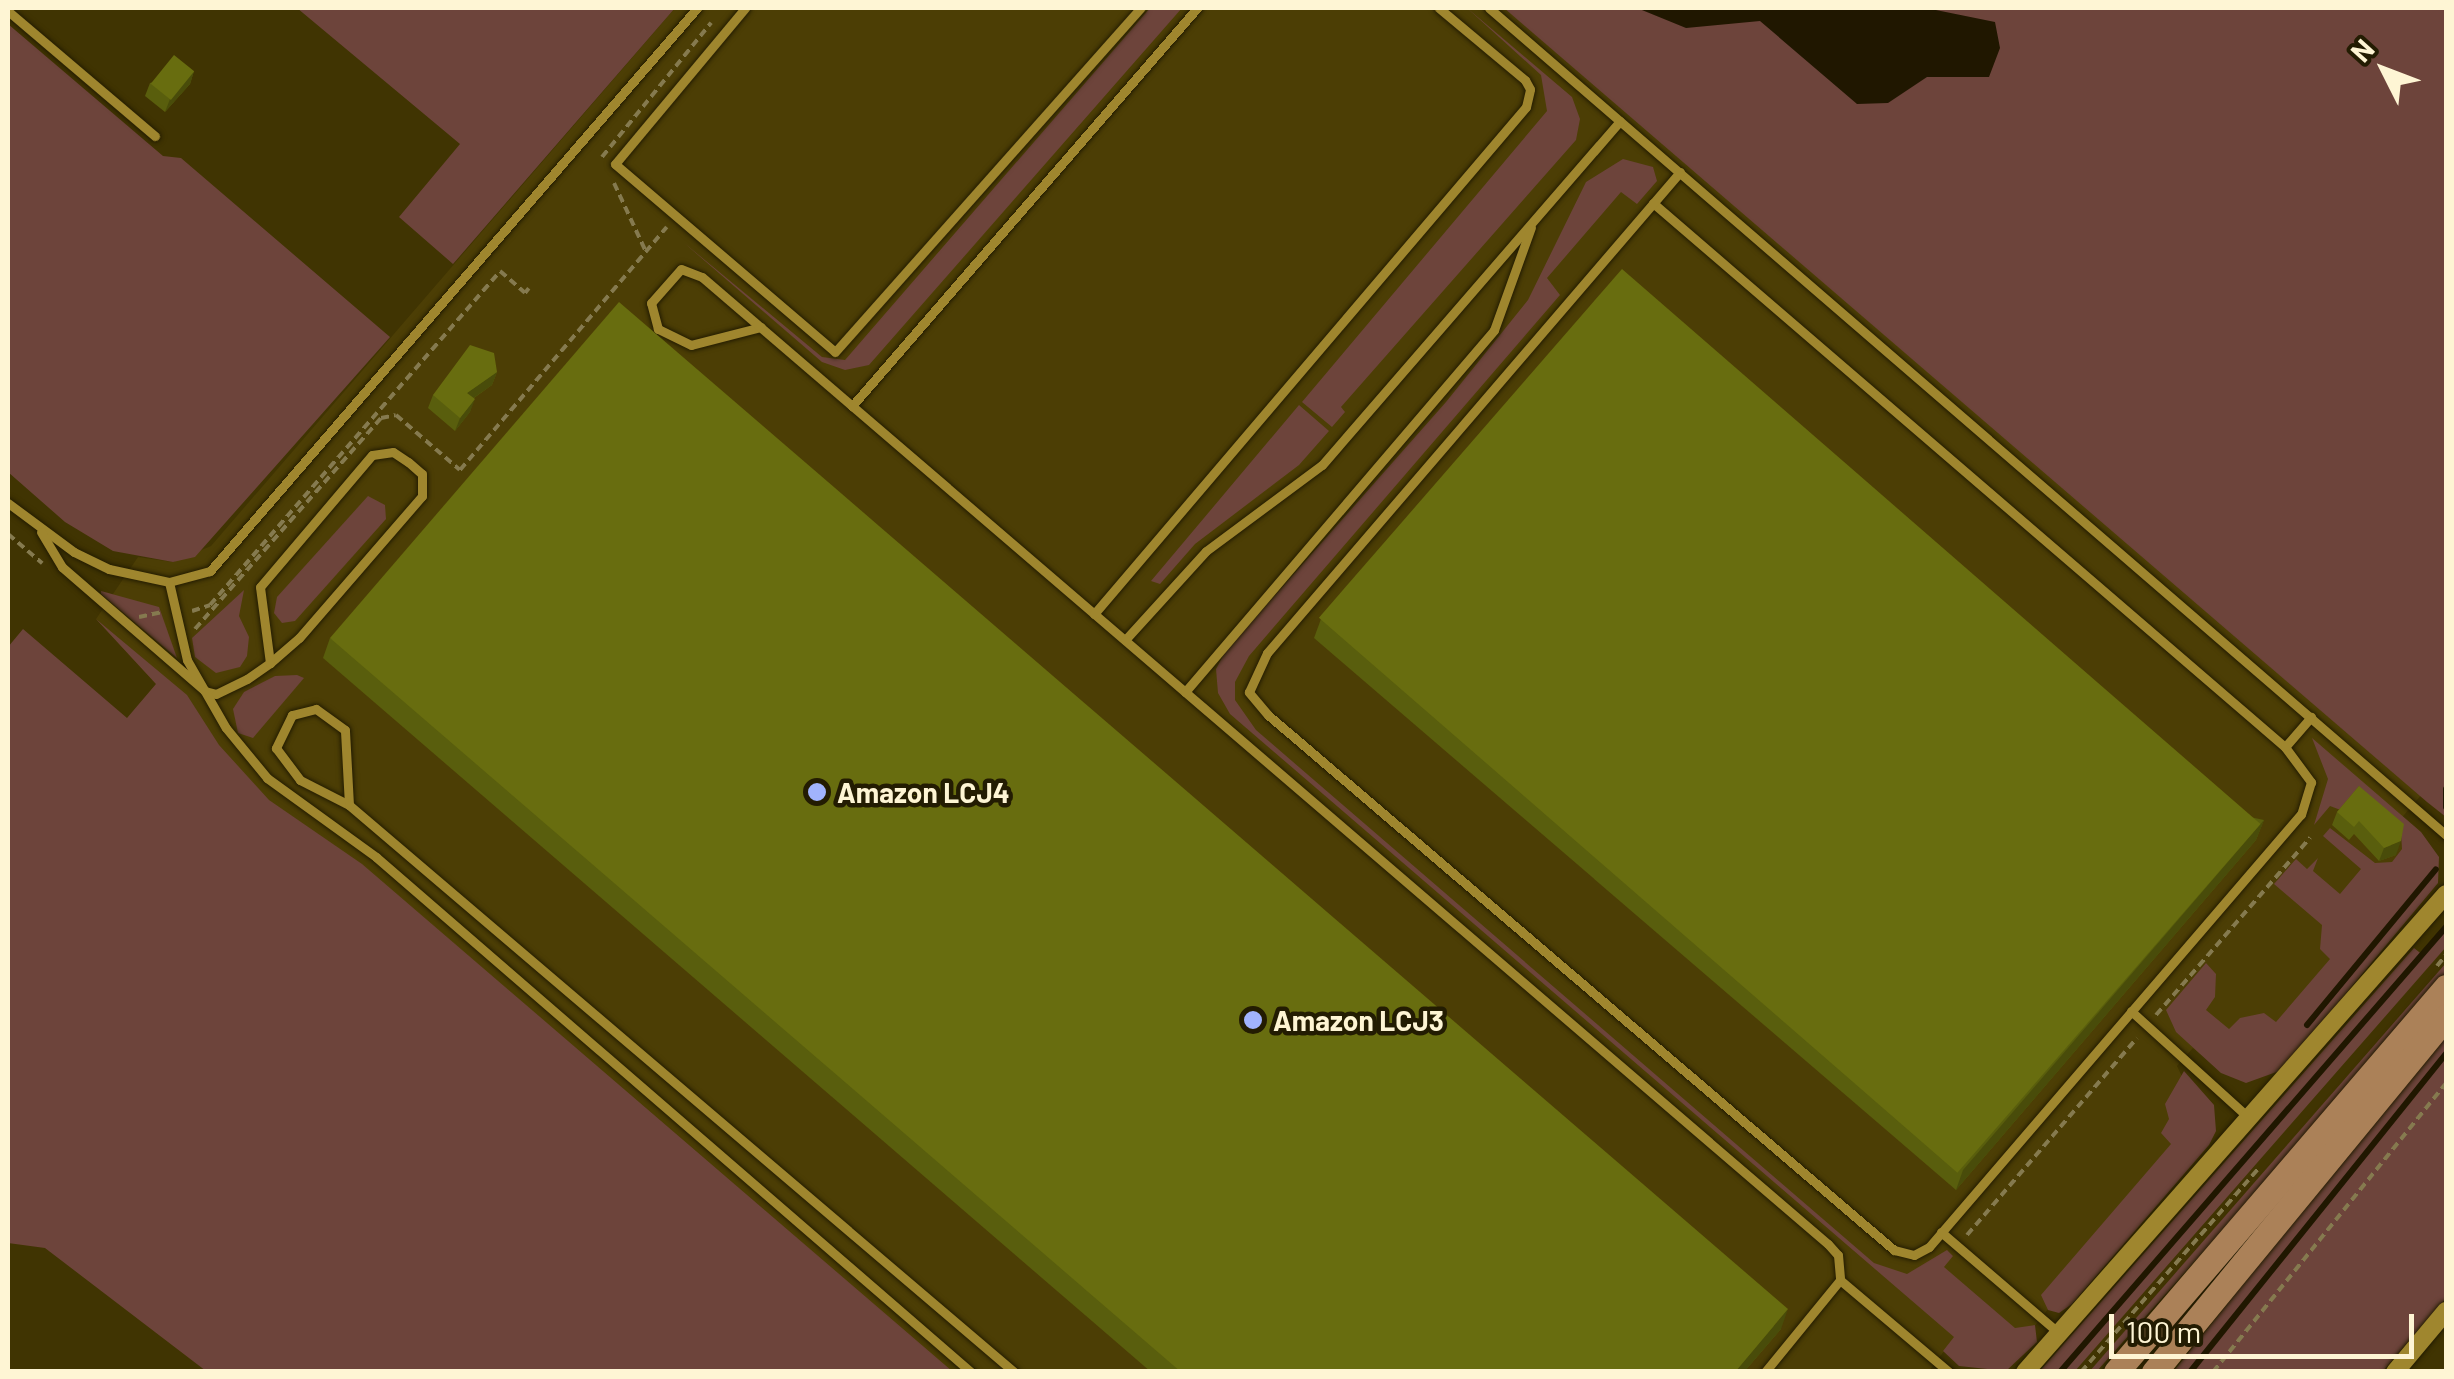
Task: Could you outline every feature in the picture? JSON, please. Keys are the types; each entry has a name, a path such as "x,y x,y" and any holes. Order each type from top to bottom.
{"main road":[{"path":"2116,1372 2446,987"},
{"path":"2154,1372 2446,1016"}],"street":[{"path":"2026,1372 2446,894"},
{"path":"2395,1372 2446,1312"}],"lane":[{"path":"8,502 40,530 109,569 169,582 197,577 224,562 698,8"},
{"path":"745,8 616,158 619,170 818,341 841,350 1140,8"},
{"path":"852,406 1197,8"},
{"path":"1094,614 1526,107 1525,80 1439,8"},
{"path":"1490,8 2446,835"},
{"path":"8,12 154,136"},
{"path":"1124,640 1195,562 1322,465 1620,121"},
{"path":"1653,203 2286,748 2311,782 2302,814 1941,1232 1914,1255 1894,1250 1268,715 1249,692 1267,653 1653,203 1680,172"},
{"path":"1185,692 1494,330 1534,219"},
{"path":"761,328 690,345 658,328 651,303 671,275 692,271 761,328 1828,1244 1838,1255 1840,1280 1765,1372"},
{"path":"40,530 62,567 205,691 230,690 270,663 305,632 422,496 422,474 393,452 372,456 260,587 270,663"},
{"path":"169,582 179,636 205,691 267,778 376,857 970,1372"},
{"path":"349,805 345,730 316,709 292,715 278,734 282,763 300,780 349,805 1014,1372"},
{"path":"2286,748 2311,717"},
{"path":"2131,1012 2250,1118"},
{"path":"1941,1232 2059,1333"},
{"path":"1840,1280 1949,1372"}],"path":[{"path":"179,636 212,614 381,418 396,416 460,470 676,217"},
{"path":"130,627 148,611 175,614 210,606 500,271 525,293 529,288"},
{"path":"1957,1246 2310,838"},
{"path":"2213,1372 2446,1082"}],"shaded area":[{"path":"297,8 675,8 453,264 399,217 460,144"},
{"path":"675,8 1523,8 2429,786 2398,822 2433,856 2291,1053 2200,1054 2193,1048 2177,1066 2200,1114 2034,1327 1954,1338 1929,1371 911,1371 127,719 156,684 96,619 138,557 173,562 211,546"},
{"path":"1150,8 1182,8 869,365 845,370 822,362 683,242 822,357 845,360"},
{"path":"1467,8 1572,97 1580,119 1576,140 1341,407 1345,412 1332,427 1302,402 1547,111 1541,75"},
{"path":"1504,8 2446,8 2446,817 2427,802"},
{"path":"1637,8 1926,8 1995,22 2000,48 1989,77 1927,77 1888,103 1857,104 1760,21 1686,28"},
{"path":"8,24 163,156 181,158 390,337 195,557 173,562 113,551 65,522 8,472"},
{"path":"1623,159 1653,167 1657,181 1637,204 1621,192 1547,278 1560,295 1249,656 1235,682 1235,700 1256,730 1874,1263 1907,1274 1947,1250 1953,1256 1944,1267 2015,1328 2035,1325 2037,1342 2006,1371 1959,1366 1943,1351 1954,1337 1230,714 1218,693 1216,669 1225,652 1446,402 1528,300 1586,182"},
{"path":"1299,405 1329,431 1299,465 1195,544 1160,584 1151,581"},
{"path":"368,496 385,505 386,519 295,621 282,623 274,613 277,597"},
{"path":"244,590 239,616 249,637 247,656 240,667 216,673 195,657 192,638"},
{"path":"101,594 159,607 177,658"},
{"path":"96,619 187,695 219,745 269,800 362,864 952,1371 206,1371 45,1248 8,1243 8,647 23,629 127,718 156,684"},
{"path":"275,676 304,678 253,738 238,733 233,709 244,692"},
{"path":"2312,738 2421,832 2439,857 2438,883 2282,1070 2246,1083 2221,1073 2176,1032 2166,1010 2206,963 2216,974 2215,997 2206,1010 2229,1029 2240,1018 2264,1013 2276,1022 2330,959 2320,949 2322,925 2274,884 2296,859 2307,869 2318,858 2313,871 2340,894 2361,869 2323,836 2330,828 2375,863 2392,862 2402,849 2401,833 2330,806 2314,825 2328,779"},
{"path":"2446,929 2446,947 2075,1371 2039,1372 2414,948 2424,956"},
{"path":"2446,963 2446,973 2347,1091 2097,1371 2089,1372"},
{"path":"2446,1029 2446,1298 2383,1371 2173,1372"},
{"path":"2184,1071 2214,1105 2216,1131 2209,1145 2072,1304 2059,1313 2048,1310 2041,1295 2171,1144 2161,1133 2169,1119 2165,1104"}],"building":[{"path":"174,55 194,71 171,100 151,84"},
{"path":"1622,269 2260,824 1957,1173 1319,618"},
{"path":"619,302 1788,1309 1735,1372 1181,1372 330,638"},
{"path":"470,345 494,353 497,372 467,393 475,399 460,418 433,395"},
{"path":"2359,786 2404,824 2401,841 2384,848 2359,821 2354,827 2337,812"}],"waterway":[{"path":"2446,789 2446,807"},
{"path":"2307,1025 2436,869"},
{"path":"2060,1372 2446,927"},
{"path":"2190,1372 2446,1054"}],"place":[{"name":"Amazon LCJ4","path":"817,792"},
{"name":"Amazon LCJ3","path":"1253,1020"}]}
